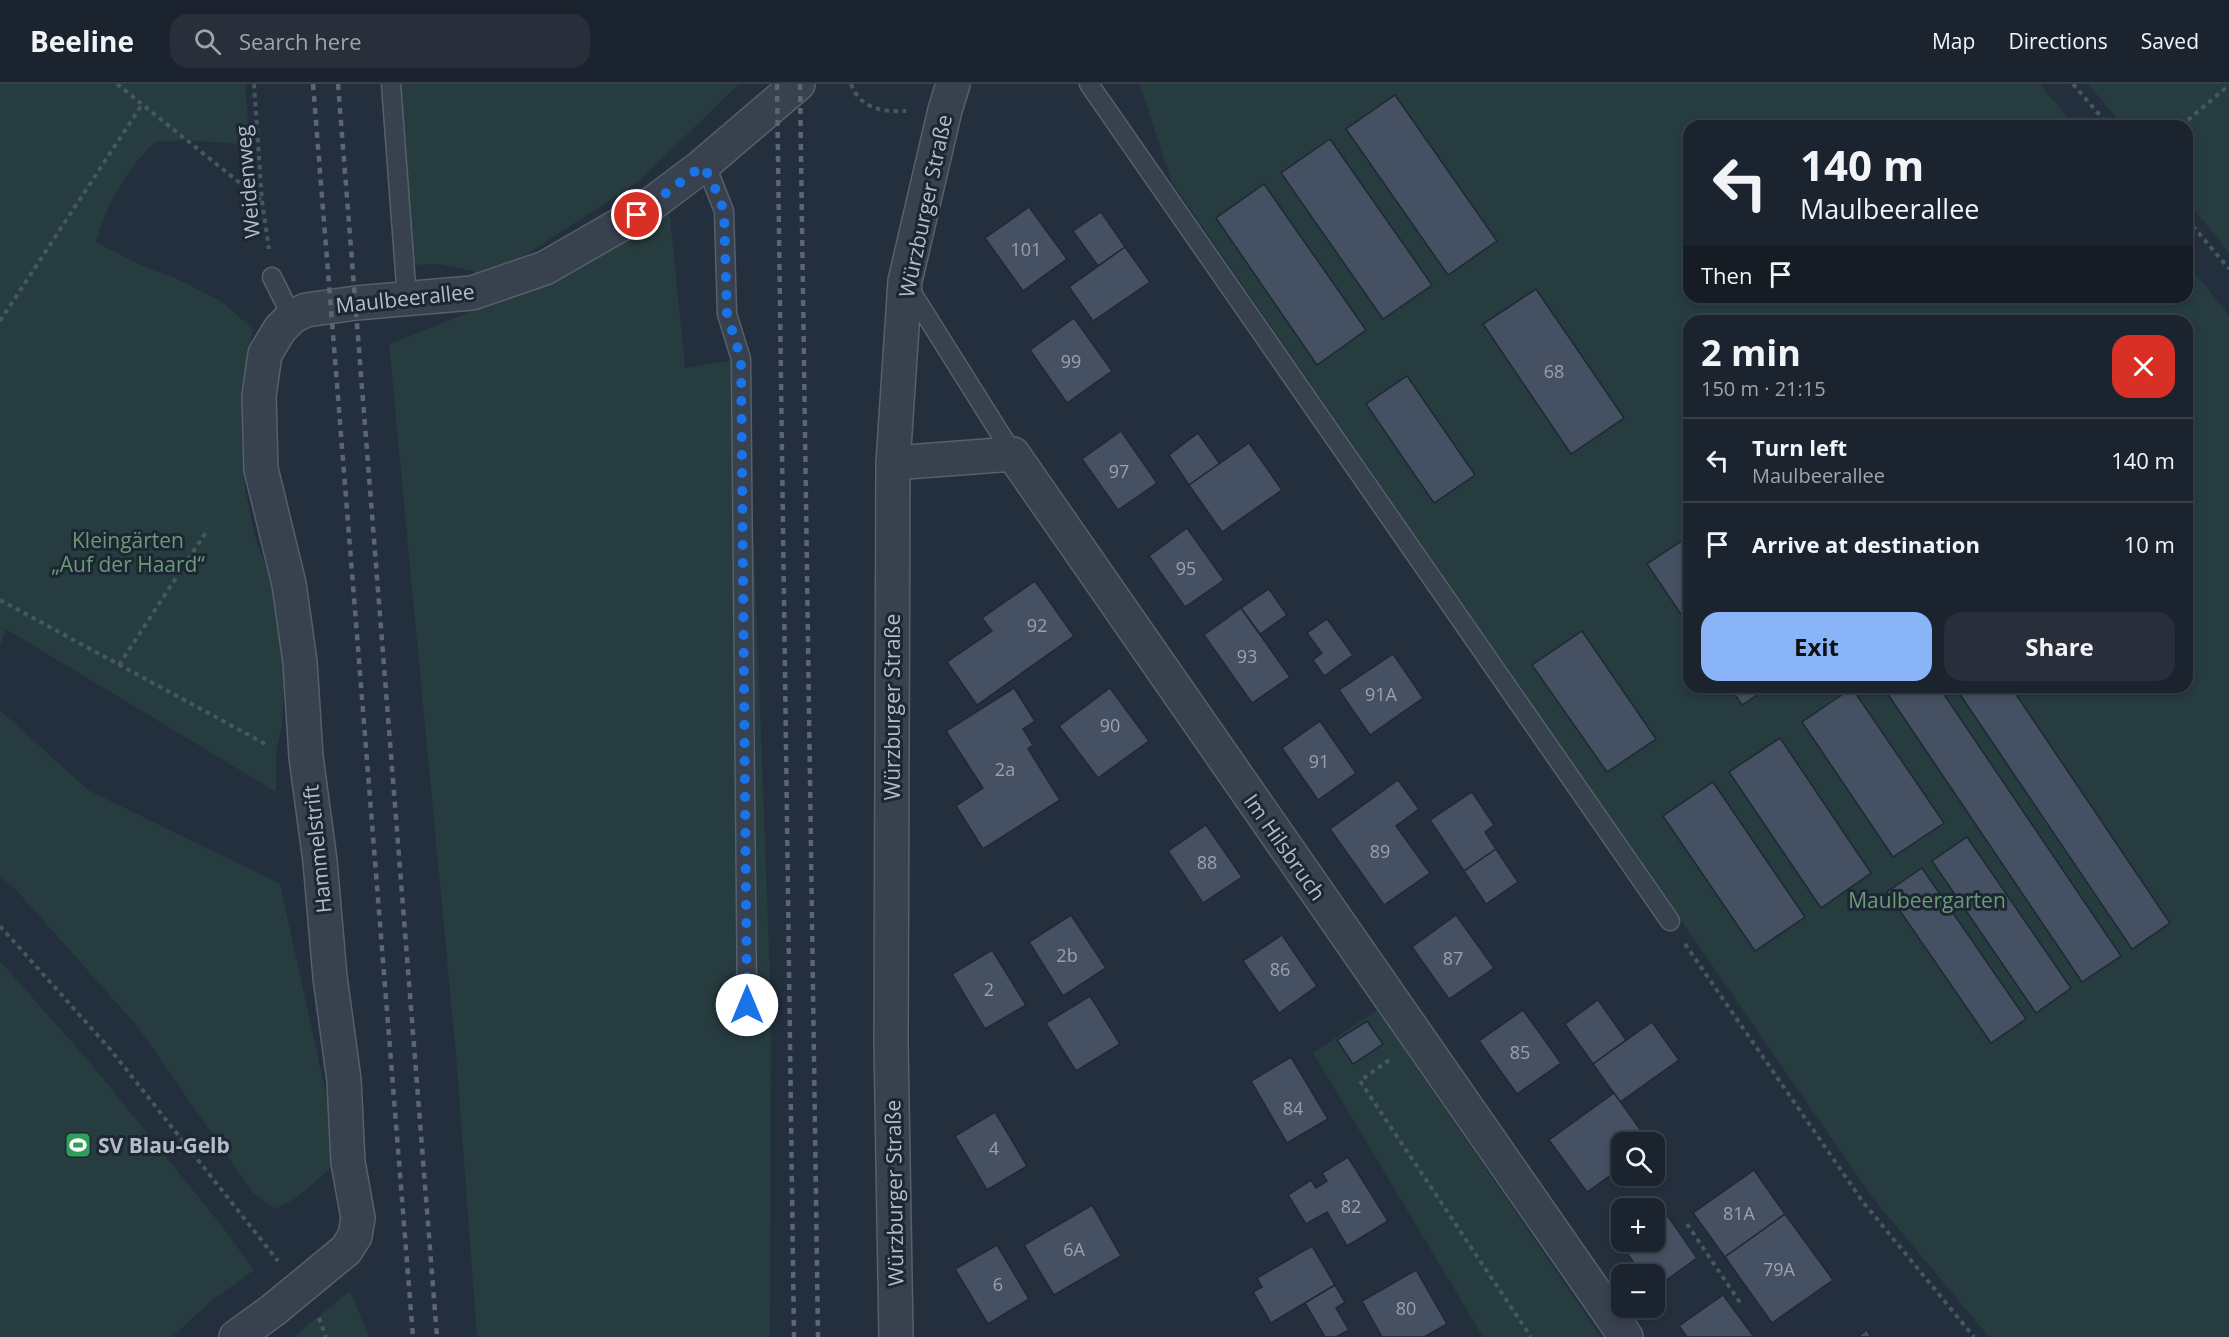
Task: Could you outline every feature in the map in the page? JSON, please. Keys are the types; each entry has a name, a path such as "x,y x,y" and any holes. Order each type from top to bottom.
{"street":[{"name":"Maulbeerallee","path":"292,317 306,310 332,305 472,293 545,268 637,215 702,166 798,84"},
{"name":"Würzburger Straße","path":"896,1337 891,1043 893,464 905,281 949,97"},
{"name":"Hammelstrift","path":"236,1337 346,1250 355,1236 358,1218 348,1162 344,1080 330,977 320,861 306,758 300,662 289,584 261,469 259,396 264,354 280,329 292,317"},
{"path":"893,464 1013,454"},
{"name":"Im Hilsbruch","path":"1013,454 1626,1337"}],"lane":[{"path":"391,84 407,299"},
{"path":"1089,84 1670,921"},
{"path":"702,166 711,178 724,211 727,314 741,359 747,1005"},
{"path":"272,277 292,317"},
{"path":"905,281 1013,454"}],"path":[{"path":"117,84 262,201"},
{"name":"Weidenweg","path":"254,84 262,201 272,277"},
{"path":"850,84 864,105 887,112 949,97"},
{"path":"2073,84 2104,120"},
{"path":"2188,120 2229,85"},
{"path":"0,321 143,103"},
{"path":"2193,226 2229,269"},
{"path":"119,665 208,529"},
{"path":"0,600 276,750 306,758"},
{"path":"1670,921 1863,1202 1974,1337"},
{"path":"0,926 110,1050 299,1289"},
{"path":"1418,1040 1360,1081 1532,1337"},
{"path":"1687,1224 1741,1304"}],"green space":[{"name":"Kleingärten „Auf der Haard“","path":"0,84 245,84 250,145 186,140 155,142 126,176 106,214 96,242 138,264 175,278 222,302 253,329 247,366 245,489 255,537 277,596 285,663 282,726 276,750 276,792 6,629 0,646"},
{"path":"399,84 739,84 639,181 515,262 476,272 440,264 411,265"},
{"name":"Maulbeergarten","path":"1140,84 2040,84 2069,120 1683,120 1683,303 2193,303 2193,271 2229,315 2229,1337 1989,1337 1872,1197 1171,181"},
{"path":"2088,84 2229,84 2229,252 2193,208 2193,120 2119,120"},
{"path":"669,207 685,368 747,358 771,1005 770,1337 477,1337 456,1054 389,344 514,295"},
{"path":"0,710 88,790 280,884 325,1089 338,1162 296,1198 276,1209 253,1193 138,1027 17,891 0,876"},
{"name":"SV Blau-Gelb","path":"0,961 92,1065 221,1225 254,1270 210,1302 172,1337 0,1337"},
{"path":"1377,1010 1601,1337 1483,1337 1313,1053"},
{"path":"350,1291 369,1337 293,1337"}],"building":[{"path":"1395,95 1497,241 1448,275 1346,129"},
{"path":"1330,139 1432,285 1383,319 1281,173"},
{"path":"1264,184 1366,330 1317,365 1216,218"},
{"path":"1029,207 1067,259 1023,291 985,238"},
{"path":"1101,212 1125,247 1098,266 1073,231"},
{"path":"1125,247 1150,282 1093,321 1069,287"},
{"path":"1536,289 1624,418 1571,454 1483,324"},
{"path":"1074,318 1112,371 1067,403 1030,350"},
{"path":"1407,376 1475,475 1434,503 1366,404"},
{"path":"1121,431 1157,483 1118,510 1082,459"},
{"path":"1198,433 1220,464 1189,485 1169,455"},
{"path":"1249,443 1282,490 1222,532 1189,485"},
{"path":"1187,528 1224,580 1185,607 1149,556"},
{"path":"1683,540 1683,617 1647,564"},
{"path":"1035,581 1074,636 977,705 947,662 992,631 982,618"},
{"path":"1269,589 1287,615 1260,634 1241,608"},
{"path":"1241,608 1290,677 1252,703 1204,635"},
{"path":"1327,619 1353,655 1324,676 1313,660 1322,653 1307,633"},
{"path":"1582,631 1656,739 1607,772 1532,665"},
{"path":"1393,654 1423,698 1370,735 1339,690"},
{"path":"1014,688 1035,721 1023,729 1033,745 1028,749 1060,800 983,849 956,806 983,788 946,731"},
{"path":"1110,688 1149,741 1098,778 1059,726"},
{"path":"1734,693 1760,693 1742,705"},
{"path":"1845,693 1855,693 1944,823 1893,857 1802,722"},
{"path":"1887,693 1943,693 2121,956 2082,982"},
{"path":"1959,693 2015,693 2170,923 2132,949"},
{"path":"1320,721 1356,773 1318,800 1282,748"},
{"path":"1780,738 1871,873 1821,908 1729,772"},
{"path":"1398,780 1419,809 1396,826 1430,873 1384,905 1330,829"},
{"path":"1713,782 1805,917 1755,951 1663,816"},
{"path":"1472,792 1494,825 1485,832 1496,849 1464,871 1430,820"},
{"path":"1206,825 1242,877 1203,903 1168,851"},
{"path":"1967,837 2071,988 2036,1013 1932,861"},
{"path":"1496,849 1518,882 1486,904 1464,871"},
{"path":"1922,868 2026,1019 1991,1043 1887,892"},
{"path":"1071,915 1106,968 1063,996 1029,942"},
{"path":"1456,915 1494,968 1449,999 1412,947"},
{"path":"1282,935 1317,986 1279,1013 1243,961"},
{"path":"992,950 1026,1005 985,1029 952,974"},
{"path":"1090,996 1120,1044 1076,1071 1046,1023"},
{"path":"1598,1000 1626,1040 1593,1064 1565,1024"},
{"path":"1523,1010 1561,1063 1517,1094 1479,1041"},
{"path":"1367,1021 1383,1044 1353,1064 1337,1040"},
{"path":"1652,1022 1679,1060 1620,1102 1593,1064"},
{"path":"1291,1057 1328,1119 1287,1143 1251,1081"},
{"path":"1614,1093 1642,1132 1611,1132 1611,1175 1587,1192 1549,1140"},
{"path":"995,1112 1027,1166 987,1190 955,1136"},
{"path":"1348,1157 1388,1221 1347,1246 1327,1212 1306,1224 1288,1195 1311,1180 1316,1188 1327,1181 1322,1173"},
{"path":"1754,1170 1785,1214 1725,1257 1693,1213"},
{"path":"1092,1205 1121,1256 1054,1295 1024,1245"},
{"path":"1665,1212 1697,1258 1665,1281 1665,1264 1635,1264 1626,1252 1665,1252"},
{"path":"1785,1214 1833,1280 1772,1323 1725,1257"},
{"path":"997,1245 1029,1299 988,1324 955,1269"},
{"path":"1312,1246 1335,1285 1271,1323 1253,1292 1262,1287 1257,1278"},
{"path":"1416,1270 1447,1324 1424,1337 1382,1337 1362,1301"},
{"path":"1335,1285 1345,1302 1336,1308 1349,1330 1336,1337 1325,1337 1305,1303"},
{"path":"1723,1295 1754,1337 1687,1337 1679,1326"},
{"path":"1867,1330 1871,1337 1857,1337"}],"railway":[{"path":"313,84 413,1337"},
{"path":"338,84 437,1337"},
{"path":"777,84 794,1337"},
{"path":"800,84 818,1337"}],"place":[{"name":"SV Blau-Gelb","path":"78,1145"}],"route":[{"path":"637,215 702,166 711,178 724,211 727,314 741,359 747,1005"}]}
